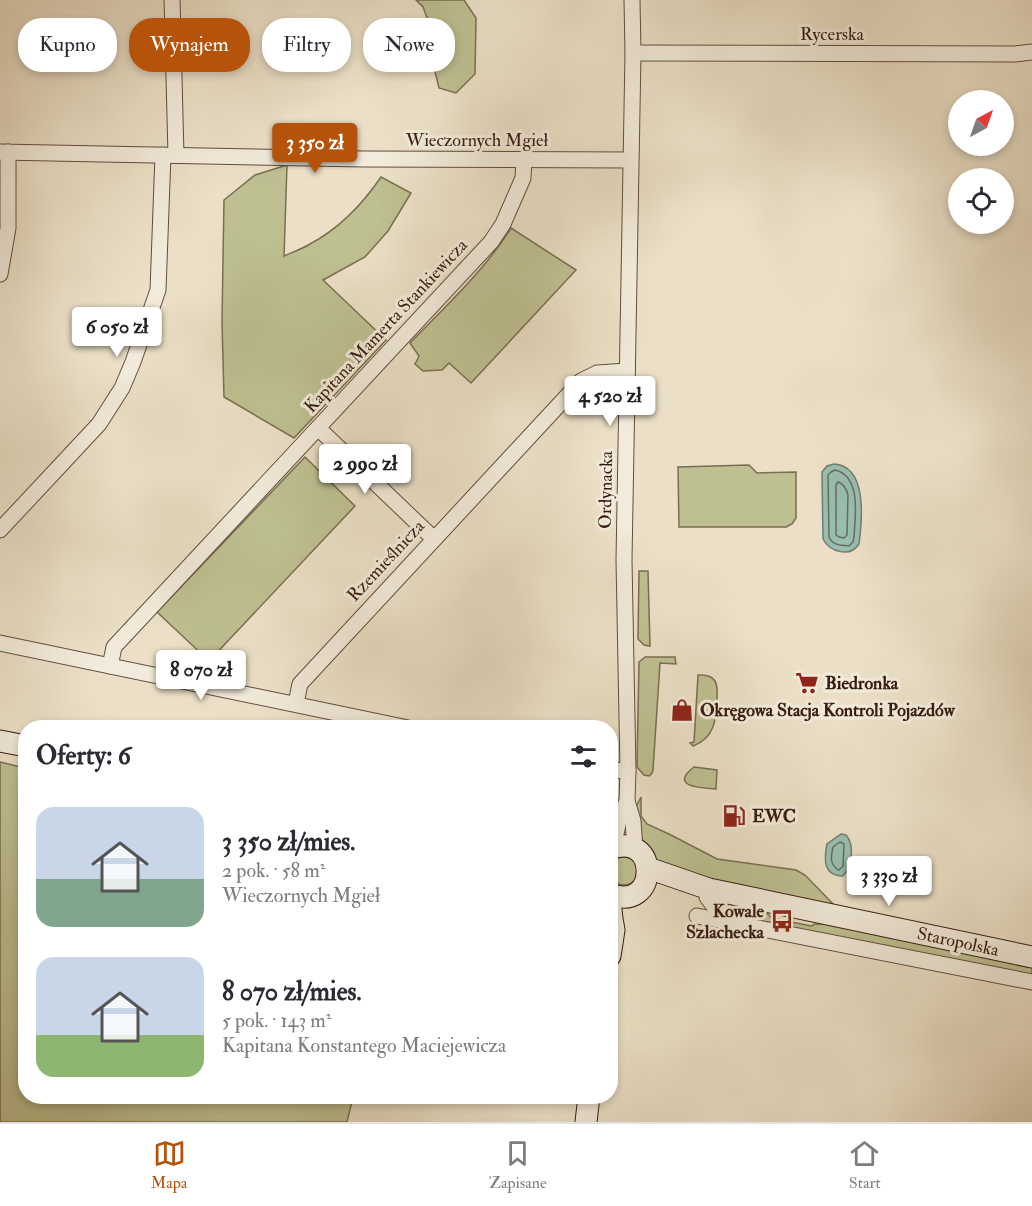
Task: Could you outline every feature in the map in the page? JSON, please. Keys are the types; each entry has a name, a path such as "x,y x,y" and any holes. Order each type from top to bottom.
{"main road":[{"path":"0,741 18,745"},
{"path":"618,846 635,849 646,860 618,908"},
{"name":"Staropolska","path":"629,889 709,889 1032,957"},
{"path":"586,1122 587,1104"}],"street":[{"path":"0,530 99,424 122,388 134,362 158,290 169,155 172,0"},
{"name":"Ordynacka","path":"632,0 624,560 627,801 633,821 635,849"},
{"name":"Rycerska","path":"633,53 1014,54 1032,52"},
{"path":"0,274 8,228 4,152"},
{"name":"Wieczornych Mgieł","path":"4,152 364,159 630,160"},
{"name":"Kapitana Mamerta Stankiewicza","path":"110,666 114,647 491,242 503,224 523,178 524,159"},
{"name":"Rzemieślnicza","path":"296,703 300,684 581,381 597,373 627,371"},
{"path":"318,428 434,539"},
{"path":"0,643 372,720"},
{"path":"618,770 628,771"},
{"name":"Ordynacka","path":"618,824 627,801"},
{"path":"709,889 708,897 724,920"},
{"name":"Staropolska","path":"697,916 1032,982"}],"shaded area":[{"path":"416,0 464,0 476,18 475,74 456,93 439,88 435,72 455,72 455,18 427,18 423,7"},
{"path":"287,165 284,256 321,238 341,223 366,197 381,177 411,193 388,231 365,257 323,280 386,340 294,438 224,397 222,322 224,200 255,175"},
{"path":"511,228 576,270 471,383 449,363 442,370 423,371 415,364 419,356 410,343 477,273"},
{"path":"305,457 355,506 209,661 157,612"},
{"path":"749,465 757,473 796,472 796,518 792,524 786,527 679,527 678,467"},
{"path":"639,571 648,571 650,646 644,645 638,639"},
{"path":"645,657 675,657 676,664 660,663 653,770 649,776 644,775 637,767 639,662"},
{"path":"698,675 709,676 715,681 717,706 715,721 710,733 700,743 693,746 690,743 694,742"},
{"path":"0,762 18,766 18,1104 351,1104 347,1122 0,1122"},
{"path":"694,767 717,770 716,789 696,787 686,782 684,779"},
{"path":"641,797 641,816 647,824 717,859 796,870 805,875 836,907 680,873 660,865 641,838 636,807"},
{"path":"618,858 630,858 637,865 637,877 634,881 630,884 618,884"},
{"path":"715,897 754,907 772,918 811,926 841,924 1032,964 1032,979 725,913"}],"water":[{"path":"834,464 845,467 853,474 860,496 859,544 846,552 835,550 823,539 822,472 827,466"},
{"path":"841,834 846,835 851,844 849,867 843,876 828,870 825,861 827,844"}],"place":[{"name":"Biedronka","path":"807,683"},
{"name":"Okręgowa Stacja Kontroli Pojazdów","path":"682,710"},
{"name":"EWC","path":"734,816"},
{"name":"Kowale Szlachecka","path":"782,921"}]}
